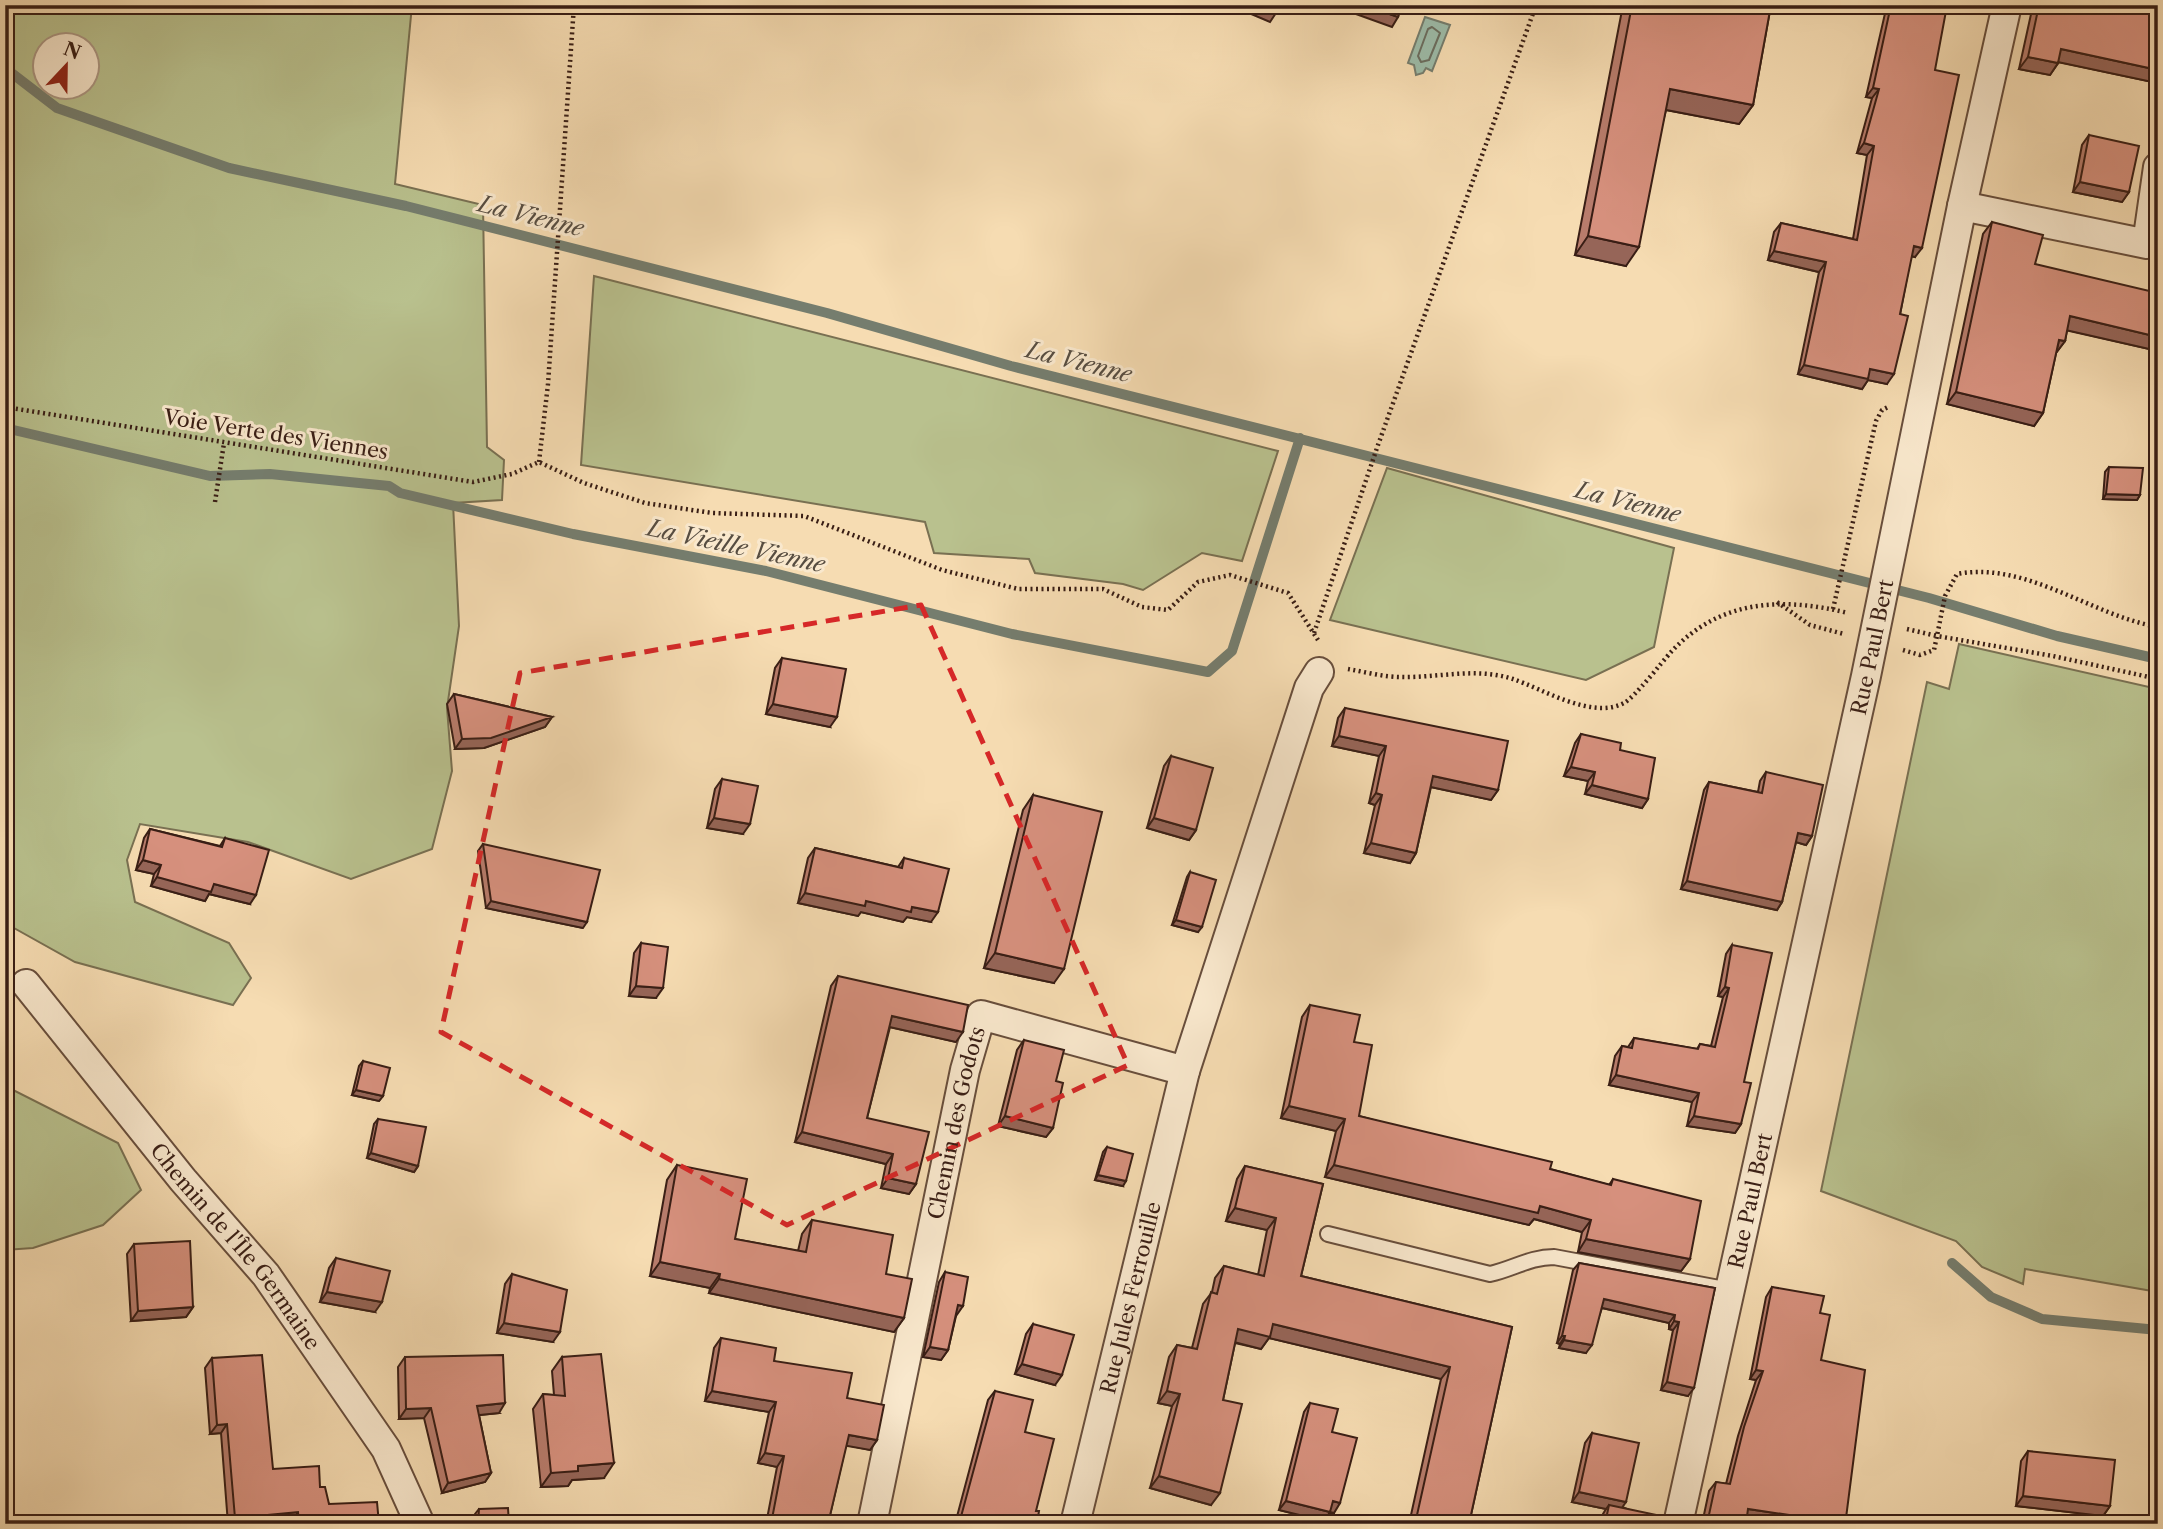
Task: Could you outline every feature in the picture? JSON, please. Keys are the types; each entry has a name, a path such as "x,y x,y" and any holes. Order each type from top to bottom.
{"street":[{"name":"Rue Paul Bert","path":"1678,1524 1882,599 1962,206 2007,5"},
{"path":"1962,206 2147,244 2158,167"},
{"path":"1185,1071 1309,688 1331,670"},
{"name":"Chemin de l'Île Germaine","path":"26,984 183,1180 266,1275 386,1449 420,1524"},
{"name":"Chemin des Godots","path":"872,1524 965,1070 981,1015 1185,1071"},
{"name":"Rue Jules Ferrouille","path":"1075,1524 1185,1071"}],"lane":[{"name":"Rue Paul Bert","path":"1328,1234 1490,1274 1509,1270 1534,1257 1554,1257 1730,1290"}],"path":[{"path":"574,5 548,384 539,462 584,483 645,503 737,514 804,516 942,569 1018,589 1103,589 1142,607 1168,610 1198,582 1230,575 1288,593 1320,643"},
{"path":"1314,633 1536,5"},
{"path":"1833,610 1876,421 1882,410 1894,404 1921,410"},
{"name":"Voie Verte des Viennes","path":"5,407 473,482 512,474 539,462"},
{"path":"215,502 224,443"},
{"path":"1937,636 1945,596 1957,574 1978,570 2043,585 2096,609 2158,627"},
{"path":"1331,670 1399,677 1473,673 1511,678 1593,708 1624,703 1688,633 1739,610 1776,602 1810,603 1833,610 1882,599 1937,636 2053,656 2158,680"}],"highlighted area":[{"path":"921,605 1128,1065 787,1225 441,1032 520,673"}],"green space":[{"path":"5,5 412,5 395,184 483,205 487,447 504,460 502,500 453,503 459,626 447,708 452,771 432,849 351,879 248,842 140,824 127,860 135,902 229,943 251,978 233,1005 75,962 5,923"},
{"path":"594,276 1278,451 1242,561 1202,553 1143,590 1123,584 1035,573 1029,559 934,553 925,522 581,465"},
{"path":"1387,468 1674,548 1654,647 1586,680 1330,620"},
{"path":"1959,644 2158,689 2158,1292 2025,1269 2023,1284 1982,1267 1956,1241 1821,1191 1927,682 1949,689"},
{"path":"5,1073 13,1090 118,1143 141,1190 103,1225 33,1248 5,1250"}],"water":[{"path":"1425,17 1450,25 1432,71 1426,68 1423,73 1416,75 1414,65 1408,63"}],"building":[{"path":"1259,5 1278,5 1276,13"},
{"path":"1364,5 1403,5 1398,17"},
{"path":"1632,5 1771,5 1753,105 1670,89 1639,247 1588,236"},
{"path":"1891,5 1921,5 1946,11 1935,70 1959,75 1922,248 1914,246 1900,314 1908,316 1894,374 1870,369 1868,379 1804,365 1826,262 1774,251 1781,223 1857,240 1874,146 1864,143 1879,89 1873,88"},
{"path":"2039,5 2158,5 2158,70 2061,49 2058,63 2028,57"},
{"path":"2089,135 2139,146 2129,192 2080,182"},
{"path":"1992,222 2043,235 2035,264 2158,293 2158,337 2070,316 2065,341 2059,340 2043,413 1956,392"},
{"path":"2109,467 2143,468 2140,495 2106,494"},
{"path":"782,658 846,669 837,717 773,704"},
{"path":"454,694 552,717 491,738 462,739"},
{"path":"1345,708 1508,741 1498,790 1433,776 1416,853 1371,843 1382,795 1376,793 1386,746 1339,736"},
{"path":"1581,734 1621,743 1620,750 1655,758 1648,799 1592,785 1595,772 1571,767"},
{"path":"1171,756 1213,768 1196,830 1154,818"},
{"path":"1766,772 1823,785 1812,836 1798,833 1782,902 1687,881 1709,782 1762,793"},
{"path":"722,779 758,786 750,824 714,818"},
{"path":"1033,795 1102,812 1064,969 995,953"},
{"path":"150,829 222,847 225,838 269,850 256,895 214,884 211,892 157,877 161,865 143,860"},
{"path":"483,844 600,870 587,922 491,901"},
{"path":"815,848 902,868 904,858 949,869 938,912 912,907 911,912 866,901 865,906 805,893"},
{"path":"1190,872 1216,880 1202,927 1176,920"},
{"path":"641,943 668,947 663,988 636,986"},
{"path":"1732,945 1772,953 1744,1082 1751,1083 1741,1124 1694,1116 1699,1093 1616,1075 1622,1046 1632,1048 1634,1038 1698,1049 1700,1044 1715,1047 1729,988 1725,987"},
{"path":"838,976 968,1005 963,1032 892,1016 867,1118 929,1132 916,1184 888,1178 893,1154 802,1132"},
{"path":"1310,1005 1360,1015 1354,1042 1372,1045 1359,1116 1552,1162 1550,1169 1611,1185 1613,1179 1701,1201 1690,1259 1586,1239 1591,1220 1540,1206 1538,1213 1334,1165 1345,1119 1289,1106"},
{"path":"1024,1040 1064,1050 1056,1081 1063,1083 1053,1128 1005,1116"},
{"path":"363,1061 390,1068 383,1096 356,1090"},
{"path":"378,1119 426,1127 418,1166 371,1153"},
{"path":"1107,1147 1133,1154 1126,1181 1098,1175"},
{"path":"677,1165 747,1179 735,1239 806,1252 812,1220 893,1235 886,1274 912,1279 904,1318 719,1279 720,1274 660,1262"},
{"path":"1245,1166 1323,1184 1301,1276 1512,1327 1469,1524 1415,1524 1450,1367 1273,1324 1270,1337 1238,1329 1223,1400 1242,1404 1220,1493 1159,1476 1180,1394 1167,1391 1177,1345 1197,1349 1211,1292 1217,1294 1224,1266 1264,1276 1276,1218 1235,1208"},
{"path":"190,1241 193,1307 138,1311 134,1244"},
{"path":"336,1258 390,1271 382,1302 327,1292"},
{"path":"1579,1263 1715,1288 1694,1388 1667,1382 1679,1322 1674,1321 1675,1315 1604,1299 1592,1345 1564,1340 1565,1336 1562,1336"},
{"path":"945,1272 968,1277 963,1306 958,1305 948,1350 930,1347"},
{"path":"512,1274 567,1290 560,1332 504,1323"},
{"path":"1772,1287 1824,1296 1820,1313 1830,1315 1821,1360 1865,1370 1846,1518 1832,1516 1831,1524 1802,1524 1803,1517 1748,1509 1746,1524 1707,1524 1716,1482 1730,1484 1744,1427 1763,1371 1756,1370"},
{"path":"1033,1324 1074,1335 1062,1375 1022,1364"},
{"path":"721,1338 776,1348 774,1361 852,1373 847,1398 884,1405 877,1440 849,1435 828,1524 771,1524 784,1456 765,1453 776,1402 712,1391"},
{"path":"601,1354 614,1463 578,1466 578,1471 551,1473 543,1394 565,1396 562,1357"},
{"path":"262,1355 273,1469 319,1466 320,1487 325,1487 329,1504 377,1502 379,1524 299,1524 298,1512 235,1518 227,1424 217,1425 212,1358"},
{"path":"503,1355 505,1403 477,1406 491,1473 448,1483 431,1408 406,1409 405,1357"},
{"path":"995,1391 1033,1400 1025,1432 1054,1439 1036,1511 1039,1511 1037,1524 959,1524"},
{"path":"1310,1403 1338,1409 1332,1432 1357,1438 1340,1503 1333,1501 1330,1512 1286,1501"},
{"path":"1592,1433 1639,1443 1626,1502 1579,1492"},
{"path":"2028,1451 2115,1460 2110,1506 2023,1496"},
{"path":"10,1490 12,1524 5,1524 5,1491"},
{"path":"1609,1505 1666,1517 1665,1524 1605,1524"},
{"path":"508,1508 509,1524 478,1524 479,1509"}],"waterway":[{"name":"La Vienne","path":"5,68 57,108 229,168 406,206 827,313 1011,366 1929,598 2057,636 2158,659"},
{"name":"La Vieille Vienne","path":"5,428 210,476 270,474 389,486 400,493 573,534 766,571 1012,634 1208,672 1232,651 1300,438"},
{"path":"1952,1263 1991,1297 2042,1319 2158,1330"}]}
